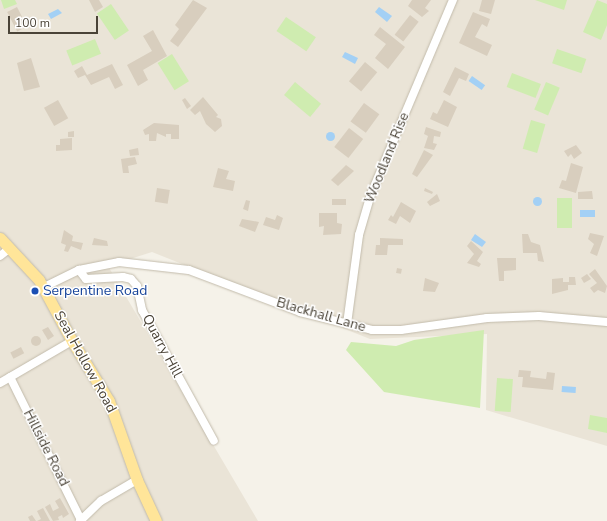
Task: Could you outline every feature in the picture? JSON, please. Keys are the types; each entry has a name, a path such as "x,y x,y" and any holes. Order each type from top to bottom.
{"main road":[{"name":"Seal Hollow Road","path":"0,238 44,287 72,341 109,401 137,480 156,521"}],"street":[{"name":"Woodland Rise","path":"347,324 359,235 371,194 454,0"},
{"path":"0,256 10,248"},
{"name":"Blackhall Lane","path":"44,287 79,270 118,262 189,270 300,312 372,330 401,330 487,318 539,316 607,322"},
{"name":"Quarry Hill","path":"79,270 86,279 123,277 131,279 137,286 142,310 214,441"},
{"path":"0,383 72,341"},
{"name":"Hillside Road","path":"10,377 80,521"},
{"path":"80,521 108,496 137,480"}],"shaded area":[{"path":"0,0 607,0 607,446 486,410 487,334 370,339 152,252 108,266 258,521 0,521"}],"green space":[{"path":"1,0 15,0 17,4 4,9"},
{"path":"535,0 567,0 564,10"},
{"path":"597,0 607,4 607,25 601,40 583,32"},
{"path":"111,4 129,31 115,40 97,14"},
{"path":"286,17 316,37 306,51 276,31"},
{"path":"95,39 101,54 72,65 66,51"},
{"path":"557,49 586,59 581,73 552,63"},
{"path":"172,54 189,81 175,90 158,63"},
{"path":"512,73 541,84 536,98 507,87"},
{"path":"295,82 321,104 310,117 284,95"},
{"path":"546,82 560,88 548,115 534,110"},
{"path":"531,120 545,124 537,153 523,149"},
{"path":"557,198 572,198 572,228 557,228"},
{"path":"484,330 480,408 384,392 346,350 351,342 396,346 414,340"},
{"path":"497,378 513,379 511,412 495,411"},
{"path":"590,415 607,418 607,433 588,429"}],"water":[{"path":"379,7 392,16 387,22 375,12"},
{"path":"58,9 62,13 51,19 48,14"},
{"path":"345,52 358,58 355,64 342,57"},
{"path":"472,76 485,85 482,90 469,81"},
{"path":"330,131 335,136 330,141 325,136"},
{"path":"535,197 539,197 541,201 539,205 535,205 533,203 533,199"},
{"path":"580,210 595,210 595,217 580,217"},
{"path":"475,234 486,242 482,247 471,240"},
{"path":"562,386 576,387 576,393 562,392"}],"building":[{"path":"89,0 99,0 103,7 95,12"},
{"path":"193,0 207,8 178,47 170,41 179,29 175,25"},
{"path":"412,0 431,0 425,8 429,11 422,17 408,6"},
{"path":"482,0 495,0 491,14 479,11"},
{"path":"17,7 27,27 17,32 7,12"},
{"path":"473,12 490,19 487,27 482,24 475,37 492,45 487,56 459,43"},
{"path":"410,15 419,22 403,41 395,35"},
{"path":"380,27 405,47 388,69 375,58 386,44 374,35"},
{"path":"153,30 167,56 143,70 148,80 138,86 127,65 152,51 143,36"},
{"path":"31,58 40,87 24,91 17,63"},
{"path":"365,62 377,72 361,91 349,81"},
{"path":"112,64 123,85 115,89 109,77 91,85 85,75 78,78 74,71 82,66 87,75"},
{"path":"455,67 469,74 466,81 459,78 450,96 443,92"},
{"path":"203,97 218,115 216,117 221,119 222,126 215,132 206,124 200,111 195,115 190,110"},
{"path":"185,98 191,106 187,109 182,100"},
{"path":"58,100 68,118 54,126 44,108"},
{"path":"444,100 457,107 448,127 430,119 433,112 437,114"},
{"path":"364,103 379,114 366,133 350,122"},
{"path":"154,123 179,125 179,139 171,139 171,134 166,134 166,137 157,133 156,141 149,141 149,134 145,135 143,130"},
{"path":"426,127 441,132 440,137 434,136 433,143 437,144 434,150 424,148 428,136 424,134"},
{"path":"349,128 363,139 348,158 334,147"},
{"path":"74,131 74,137 68,137 68,132"},
{"path":"72,138 72,150 56,151 56,145 60,145 60,139"},
{"path":"576,145 582,153 574,159 571,154 568,157 564,151"},
{"path":"138,148 139,155 130,156 129,150"},
{"path":"424,150 433,155 417,177 412,174"},
{"path":"135,157 137,164 128,166 129,173 123,173 121,159"},
{"path":"571,163 583,167 576,193 559,188 562,180 566,181"},
{"path":"346,165 354,171 338,186 331,180"},
{"path":"218,168 229,171 226,179 235,181 233,191 213,187"},
{"path":"157,188 170,190 168,204 155,202"},
{"path":"425,188 433,192 432,194 424,191"},
{"path":"592,191 593,199 578,199 578,192"},
{"path":"437,194 440,201 430,206 427,202"},
{"path":"332,199 346,199 346,205 332,205"},
{"path":"246,200 250,201 248,211 243,209"},
{"path":"401,202 416,211 410,223 400,216 396,224 388,220 391,215 393,217"},
{"path":"319,213 337,213 337,223 342,224 341,234 323,235 324,226 319,227"},
{"path":"277,215 283,218 279,230 263,225 266,217 275,220"},
{"path":"242,219 259,222 255,232 239,226"},
{"path":"64,230 73,236 72,241 83,243 81,250 71,246 68,252 64,251 66,245 61,243"},
{"path":"590,233 604,236 597,256 590,253 594,244 588,239"},
{"path":"522,234 528,234 531,242 540,245 544,262 538,261 537,253 523,253"},
{"path":"94,238 107,241 108,246 92,245"},
{"path":"380,238 403,239 403,245 388,245 387,255 375,255 376,245 380,245"},
{"path":"471,241 483,252 477,261 481,264 479,267 467,263 474,254 467,246"},
{"path":"497,258 516,258 516,270 504,271 504,281 499,281"},
{"path":"397,268 402,269 401,274 396,273"},
{"path":"595,269 607,286 605,293 598,290 594,293 590,288 597,283 589,274"},
{"path":"587,274 591,279 584,283 581,278"},
{"path":"569,277 575,277 576,285 568,285 568,290 552,294 552,279 563,278 563,282 569,282"},
{"path":"425,278 439,283 435,292 423,291"},
{"path":"48,327 54,336 48,340 42,330"},
{"path":"34,336 38,336 41,341 38,346 34,346 31,343 31,339"},
{"path":"21,347 24,353 13,359 10,352"},
{"path":"519,370 531,371 530,377 546,379 547,372 555,373 553,390 522,387 523,377 518,377"},
{"path":"60,498 69,514 63,518 62,515 58,517 59,520 53,521 45,507 50,504 53,511 59,508 55,501"},
{"path":"43,508 50,521 37,521 41,519 37,511"},
{"path":"32,515 36,521 30,521 28,517"}],"place":[{"name":"Serpentine Road","path":"35,291"}]}
